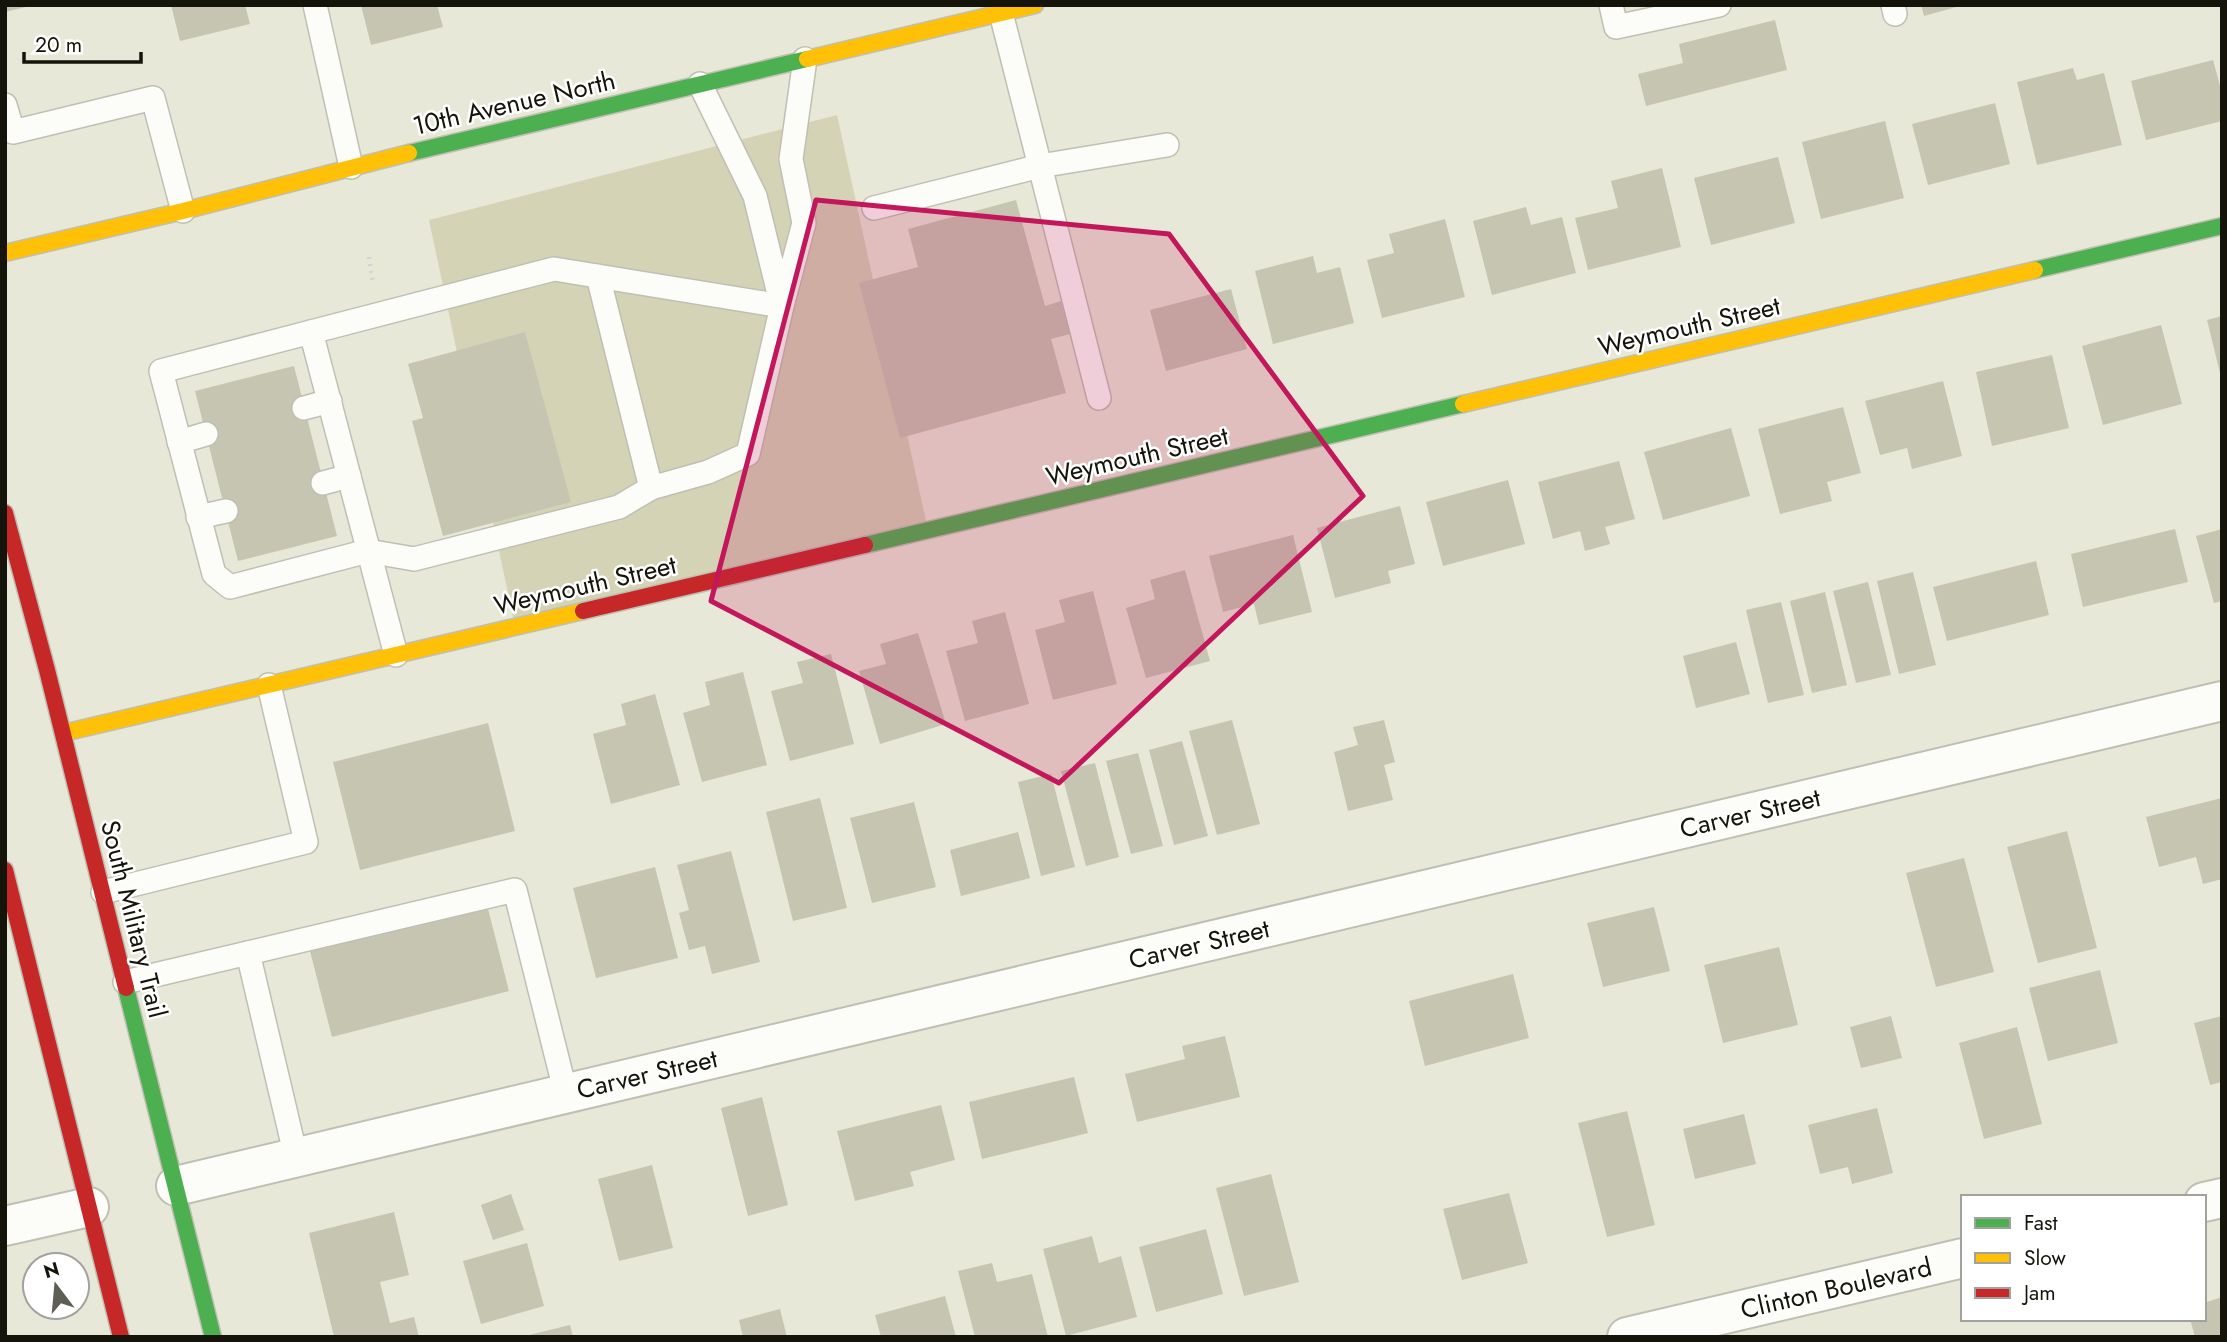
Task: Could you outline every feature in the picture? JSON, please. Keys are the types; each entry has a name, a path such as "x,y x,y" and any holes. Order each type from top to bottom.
{"street":[{"name":"10th Avenue North","path":"5,253 183,211 351,167 1035,5"},
{"name":"Weymouth Street","path":"63,733 2222,226"},
{"name":"South Military Trail","path":"5,513 63,733 213,1337"},
{"name":"Carver Street","path":"176,1186 2222,701"},
{"path":"5,870 11,915 121,1337"},
{"path":"5,1226 89,1207"},
{"name":"Clinton Boulevard","path":"1628,1337 1961,1258"}],"lane":[{"path":"315,5 351,167"},
{"path":"1611,5 1616,27 1719,5"},
{"path":"1001,13 1099,398"},
{"path":"782,306 554,269 161,371 214,574 230,587 368,551 414,559 619,507 651,488 708,472 748,454 804,223 791,159 805,60"},
{"path":"700,84 755,196 782,306"},
{"path":"5,105 13,132 153,98 183,211"},
{"path":"874,208 1040,166 1167,145"},
{"path":"598,275 651,488"},
{"path":"311,332 396,655"},
{"path":"304,408 330,401"},
{"path":"179,442 206,434"},
{"path":"323,483 349,476"},
{"path":"198,517 226,511"},
{"path":"103,892 306,842 269,685"},
{"path":"125,982 515,890 566,1094"},
{"path":"248,953 296,1157"}],"path":[{"path":"369,257 374,286"}],"highlighted area":[{"path":"816,200 1169,234 1363,496 1059,783 711,601"}],"green space":[{"path":"837,115 928,530 515,626 429,220"}],"building":[{"path":"5,5 30,5 30,6 5,12"},
{"path":"171,5 245,5 250,24 180,41"},
{"path":"361,5 437,5 443,27 371,45"},
{"path":"1921,5 1960,5 1960,6 1924,16"},
{"path":"1775,20 1787,70 1646,106 1638,74 1683,63 1679,44"},
{"path":"2213,60 2222,93 2222,121 2146,140 2131,81"},
{"path":"2073,68 2077,80 2104,73 2122,145 2037,165 2017,82"},
{"path":"1995,103 2010,164 1928,185 1912,124"},
{"path":"1885,121 1904,198 1821,219 1802,142"},
{"path":"1778,157 1795,223 1711,245 1694,178"},
{"path":"1662,168 1681,247 1588,270 1575,218 1618,208 1611,181"},
{"path":"1016,200 1045,306 1061,301 1070,334 1051,339 1066,393 900,438 859,283 918,267 908,229"},
{"path":"1526,207 1531,225 1562,217 1576,273 1492,295 1473,221"},
{"path":"1445,219 1465,297 1382,318 1367,260 1394,253 1389,234"},
{"path":"1313,256 1317,273 1340,267 1354,323 1273,344 1255,271"},
{"path":"1231,289 1247,349 1166,371 1150,310"},
{"path":"2222,316 2222,377 2221,377 2207,320"},
{"path":"2161,325 2182,404 2103,425 2082,346"},
{"path":"525,332 571,502 443,536 412,421 423,418 408,364"},
{"path":"2052,355 2069,428 1992,446 1976,372"},
{"path":"294,366 337,536 238,561 195,391"},
{"path":"1943,381 1962,456 1912,469 1907,448 1880,455 1865,401"},
{"path":"1843,407 1861,473 1827,482 1832,501 1780,514 1758,429"},
{"path":"1731,428 1750,496 1663,520 1644,452"},
{"path":"1619,461 1635,519 1605,527 1610,544 1585,551 1580,531 1553,539 1538,482"},
{"path":"1508,480 1525,544 1443,566 1426,502"},
{"path":"1400,506 1415,564 1388,571 1391,583 1335,598 1317,528"},
{"path":"2175,529 2188,582 2083,607 2071,554"},
{"path":"2222,529 2222,601 2214,603 2196,536"},
{"path":"1293,535 1312,612 1259,625 1254,604 1223,612 1209,556"},
{"path":"2036,561 2049,615 1947,641 1933,587"},
{"path":"1185,570 1210,661 1146,678 1126,608 1155,599 1150,580"},
{"path":"1913,572 1936,665 1899,674 1877,581"},
{"path":"1868,582 1891,675 1856,683 1833,591"},
{"path":"1093,591 1117,684 1053,700 1035,630 1065,622 1059,600"},
{"path":"1825,592 1847,685 1812,693 1790,601"},
{"path":"1781,602 1804,695 1768,703 1746,610"},
{"path":"1005,612 1029,704 965,721 946,651 978,643 972,621"},
{"path":"918,633 946,724 880,744 859,671 886,664 880,644"},
{"path":"1736,642 1750,694 1696,708 1683,656"},
{"path":"831,654 854,744 790,761 771,691 803,683 797,662"},
{"path":"743,672 767,765 702,782 683,713 710,705 705,682"},
{"path":"655,694 680,785 611,804 593,734 626,725 621,704"},
{"path":"1232,720 1260,824 1217,835 1189,731"},
{"path":"1384,720 1395,762 1384,765 1393,800 1348,811 1334,752 1358,745 1353,727"},
{"path":"488,723 515,831 360,870 333,762"},
{"path":"1182,741 1208,836 1174,845 1149,750"},
{"path":"1138,753 1163,846 1131,854 1106,761"},
{"path":"1095,763 1119,857 1086,866 1061,771"},
{"path":"1051,774 1075,867 1041,876 1018,782"},
{"path":"820,798 847,908 793,921 766,812"},
{"path":"2222,798 2222,879 2203,884 2196,857 2159,867 2146,817"},
{"path":"914,802 936,887 872,903 850,818"},
{"path":"2067,831 2097,948 2038,963 2007,847"},
{"path":"1018,832 1030,878 961,896 950,850"},
{"path":"731,851 760,962 712,974 705,946 689,950 679,913 689,910 677,865"},
{"path":"1964,858 1994,972 1936,987 1906,873"},
{"path":"655,867 678,958 596,978 573,888"},
{"path":"487,905 509,991 332,1037 310,951"},
{"path":"1654,907 1670,971 1603,987 1587,923"},
{"path":"1779,947 1798,1025 1723,1043 1704,965"},
{"path":"2100,970 2118,1043 2048,1061 2029,988"},
{"path":"1513,974 1529,1038 1425,1066 1409,1001"},
{"path":"1891,1016 1902,1058 1861,1068 1850,1027"},
{"path":"2222,1016 2222,1082 2210,1085 2194,1023"},
{"path":"2017,1027 2042,1124 1984,1139 1959,1043"},
{"path":"1225,1036 1240,1097 1137,1122 1125,1074 1185,1059 1182,1046"},
{"path":"1074,1077 1088,1133 982,1159 969,1102"},
{"path":"762,1097 788,1205 748,1216 721,1108"},
{"path":"941,1105 955,1160 910,1172 914,1186 855,1201 837,1131"},
{"path":"1877,1108 1893,1173 1852,1184 1848,1167 1820,1174 1808,1125"},
{"path":"1627,1111 1655,1225 1607,1237 1578,1123"},
{"path":"1744,1114 1756,1164 1695,1179 1683,1129"},
{"path":"652,1165 673,1248 619,1261 598,1179"},
{"path":"1271,1174 1299,1282 1244,1296 1216,1188"},
{"path":"1509,1193 1528,1263 1462,1280 1443,1209"},
{"path":"511,1194 524,1230 493,1240 481,1205"},
{"path":"394,1212 409,1275 380,1282 390,1323 414,1317 419,1337 334,1337 309,1233"},
{"path":"1206,1229 1223,1294 1156,1312 1139,1247"},
{"path":"1092,1236 1099,1263 1121,1256 1137,1317 1066,1336 1043,1249"},
{"path":"527,1243 544,1306 481,1324 463,1261"},
{"path":"992,1263 997,1282 1032,1274 1048,1337 975,1337 958,1271"},
{"path":"945,1296 956,1337 881,1337 875,1315"},
{"path":"2222,1297 2222,1337 2195,1337 2191,1321 2206,1321 2206,1302"},
{"path":"780,1309 787,1337 743,1337 739,1320"},
{"path":"570,1325 573,1337 525,1337 525,1336"}],"traffic: fast":[{"path":"409,153 807,59"},
{"path":"2035,270 2222,226"},
{"path":"865,545 1463,404"},
{"path":"126,988 213,1337"}],"traffic: slow":[{"path":"807,59 1035,5"},
{"path":"5,253 409,153"},
{"path":"1463,404 2035,270"},
{"path":"63,733 583,611"}],"traffic: jam":[{"path":"5,513 126,988"},
{"path":"583,611 865,545"},
{"path":"5,870 121,1337"}]}
